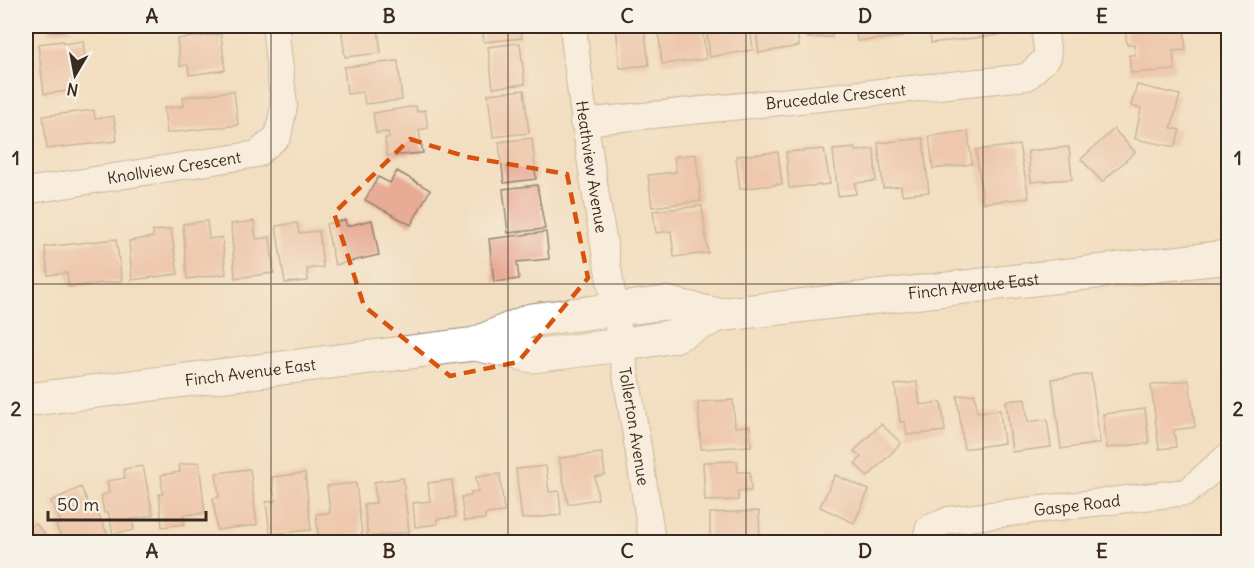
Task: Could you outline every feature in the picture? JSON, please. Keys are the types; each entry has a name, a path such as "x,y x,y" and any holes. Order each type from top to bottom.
{"main road":[{"name":"Finch Avenue East","path":"476,344 532,356 674,336 718,315 1228,257"},
{"name":"Finch Avenue East","path":"26,399 476,344 531,320 666,303 718,315"}],"street":[{"name":"Knollview Crescent","path":"26,191 257,154 278,136 284,106 274,26"},
{"name":"Heathview Avenue","path":"573,26 583,122 615,310"},
{"name":"Brucedale Crescent","path":"583,122 1027,77 1048,57 1044,26"},
{"name":"Tollerton Avenue","path":"615,310 635,421 652,543"},
{"name":"Gaspe Road","path":"925,543 930,528 949,520 1187,492 1228,456"}],"highlighted area":[{"path":"410,139 467,157 567,174 588,278 518,362 450,376 364,306 334,213"}],"building":[{"path":"48,26 71,26 71,30 49,32"},
{"path":"341,26 386,26 386,28 378,29 381,53 345,57"},
{"path":"482,26 520,26 522,38 484,42"},
{"path":"616,26 644,26 649,65 620,68"},
{"path":"702,26 706,59 662,64 658,28"},
{"path":"706,26 750,26 753,50 710,57"},
{"path":"767,26 796,26 799,46 759,53 756,31 767,29"},
{"path":"807,26 846,26 847,31 832,32 832,37 808,38"},
{"path":"855,26 902,26 903,37 857,41"},
{"path":"929,26 998,26 999,35 931,43"},
{"path":"1125,26 1184,28 1186,50 1173,51 1175,70 1131,73 1129,55 1135,55 1134,44 1127,45"},
{"path":"221,34 225,70 189,75 188,65 180,66 177,39"},
{"path":"63,41 63,44 83,41 85,58 73,60 76,90 44,94 38,44"},
{"path":"520,43 525,84 493,88 488,47"},
{"path":"398,61 402,100 365,104 363,92 347,94 344,67"},
{"path":"1137,85 1180,95 1171,128 1180,130 1175,147 1135,139 1141,108 1131,106"},
{"path":"524,90 529,133 493,137 488,94"},
{"path":"234,91 238,125 167,133 164,108 184,106 183,97"},
{"path":"416,106 417,112 425,110 428,128 419,130 423,153 387,156 385,138 389,138 388,132 376,133 373,113"},
{"path":"94,110 95,119 114,116 117,141 47,149 43,116"},
{"path":"1114,129 1135,152 1102,182 1081,159"},
{"path":"968,131 972,164 933,169 929,136"},
{"path":"532,138 536,179 504,183 499,142"},
{"path":"923,138 929,192 902,195 901,186 883,188 878,143"},
{"path":"1019,145 1029,198 983,203 976,150"},
{"path":"1069,147 1072,179 1031,182 1028,151"},
{"path":"856,148 856,151 874,149 876,181 855,183 856,194 838,196 833,150"},
{"path":"824,149 830,184 789,188 786,152"},
{"path":"778,152 782,184 740,189 736,156"},
{"path":"696,154 701,201 652,207 648,175 676,172 674,157"},
{"path":"397,171 430,190 411,225 365,200 378,177 390,183"},
{"path":"537,185 545,229 508,233 503,189"},
{"path":"702,206 708,253 674,257 671,231 656,233 653,211"},
{"path":"345,220 347,226 372,220 379,255 335,265 326,224"},
{"path":"207,221 209,239 222,237 226,274 187,279 183,224"},
{"path":"254,221 256,239 270,237 274,273 235,278 231,224"},
{"path":"297,223 299,233 319,231 323,267 307,269 308,281 285,283 276,226"},
{"path":"171,229 178,274 132,280 129,241 153,237 153,231"},
{"path":"546,232 549,259 517,262 519,279 494,282 489,239"},
{"path":"116,239 122,281 69,287 67,273 48,275 45,247"},
{"path":"1091,374 1100,443 1061,449 1052,379"},
{"path":"1189,380 1195,427 1174,430 1176,447 1159,449 1151,385"},
{"path":"917,382 920,405 941,402 945,431 907,435 905,422 900,422 895,385"},
{"path":"975,394 977,412 1000,410 1004,443 964,449 957,396"},
{"path":"1025,399 1028,422 1047,419 1051,447 1012,452 1006,401"},
{"path":"733,400 735,427 750,426 751,446 701,449 698,402"},
{"path":"1145,409 1149,443 1107,448 1103,414"},
{"path":"881,424 901,443 868,477 855,464 861,457 854,451"},
{"path":"602,453 605,475 595,477 598,499 568,504 559,458"},
{"path":"737,461 738,472 750,472 751,491 738,491 738,500 705,501 703,462"},
{"path":"199,462 205,513 183,515 185,524 162,527 159,494 163,494 161,475 180,472 179,465"},
{"path":"143,466 153,515 132,519 134,530 113,534 108,512 104,513 101,495 109,493 107,481 125,478 124,469"},
{"path":"546,466 549,492 559,491 561,515 522,519 516,469"},
{"path":"250,469 257,525 217,530 213,498 219,497 216,473"},
{"path":"305,473 311,530 270,534 266,502 275,501 272,477"},
{"path":"500,474 504,512 485,514 485,519 464,521 461,497 471,496 471,493 478,492 476,477"},
{"path":"835,475 869,490 854,523 820,507"},
{"path":"403,478 409,532 368,537 364,504 376,503 374,482"},
{"path":"452,480 456,517 437,519 437,524 415,527 413,503 430,501 428,483"},
{"path":"356,483 362,535 319,540 316,514 330,513 327,486"},
{"path":"81,487 91,509 95,507 109,537 98,542 64,542 56,526 61,523 51,501"},
{"path":"759,511 760,542 726,542 726,537 710,537 710,513"},
{"path":"35,523 52,542 26,542 26,532"},
{"path":"822,536 864,538 864,542 822,542"}]}
